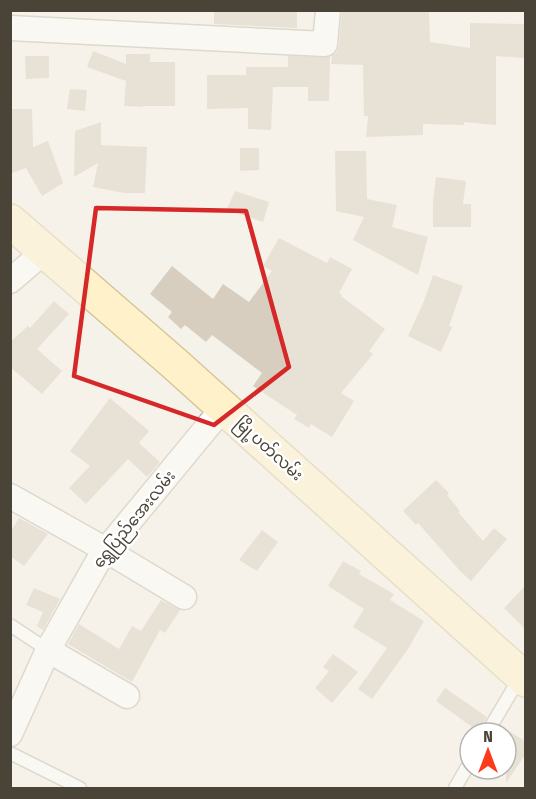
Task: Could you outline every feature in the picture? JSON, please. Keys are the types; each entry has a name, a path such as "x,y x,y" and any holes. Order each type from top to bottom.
{"main road":[{"name":"မြို့ပတ်လမ်း","path":"10,221 223,408 523,678"}],"street":[{"path":"10,28 325,44 328,10"},
{"path":"10,281 45,251"},
{"name":"ရွှေပြည်အေးလမ်း","path":"10,734 48,650 101,556 223,408"},
{"path":"10,496 184,597"},
{"path":"48,650 127,696"}],"lane":[{"path":"10,625 48,650"},
{"path":"496,721 523,678"},
{"path":"10,753 80,789"}],"highlighted area":[{"path":"96,208 246,211 289,367 214,425 74,376"}],"building":[{"path":"214,10 297,10 297,28 214,24"},
{"path":"342,10 429,11 430,42 470,48 470,23 525,24 525,58 496,56 496,125 464,122 464,125 423,124 423,135 366,137 368,116 364,116 363,65 331,64 332,56 337,52 339,45"},
{"path":"93,51 126,64 126,54 150,54 150,62 175,62 175,106 124,106 126,81 87,67"},
{"path":"25,56 49,56 49,78 26,79"},
{"path":"288,56 330,57 329,101 308,101 308,87 273,87 271,130 248,129 248,108 207,109 207,75 246,75 246,67 288,67"},
{"path":"70,89 87,90 85,111 67,109"},
{"path":"10,109 32,109 33,147 48,141 63,183 42,196 26,168 10,174"},
{"path":"101,122 101,145 147,147 145,193 124,193 93,187 98,163 74,177 75,131"},
{"path":"240,148 259,148 259,170 240,171"},
{"path":"335,151 366,151 367,199 397,205 392,227 428,237 418,275 353,240 364,217 336,211"},
{"path":"436,177 466,181 463,204 471,204 471,227 433,227"},
{"path":"235,191 269,202 263,222 227,209"},
{"path":"279,238 327,263 330,257 352,269 339,293 385,329 369,351 373,354 341,393 354,401 332,437 311,424 309,428 294,419 297,415 253,386 262,373 212,335 206,342 185,325 181,329 168,317 172,312 150,294 172,266 213,299 223,284 249,302 272,271 263,266"},
{"path":"433,275 463,286 449,326 452,327 441,352 408,336"},
{"path":"54,301 69,314 37,349 62,371 42,394 10,367 10,342 28,326 30,328"},
{"path":"110,398 149,431 139,443 160,462 147,477 128,459 86,504 69,488 90,466 70,451"},
{"path":"436,480 449,493 447,495 460,511 458,512 483,541 494,528 507,539 471,581 418,523 416,525 403,511"},
{"path":"19,518 48,534 24,566 10,556 10,533"},
{"path":"262,530 278,542 257,571 239,560"},
{"path":"343,561 361,571 359,574 394,594 390,600 424,621 408,649 372,699 358,689 387,648 353,627 364,609 328,586"},
{"path":"525,586 525,629 504,608"},
{"path":"34,588 60,599 43,630 37,626 43,612 26,605"},
{"path":"161,600 180,610 165,633 160,630 132,682 68,644 79,624 119,649 132,626 141,631"},
{"path":"333,654 358,672 332,703 315,688 329,671 323,667"},
{"path":"445,688 487,717 485,721 464,721 436,701"},
{"path":"518,737 525,741 525,755 518,765"}]}
